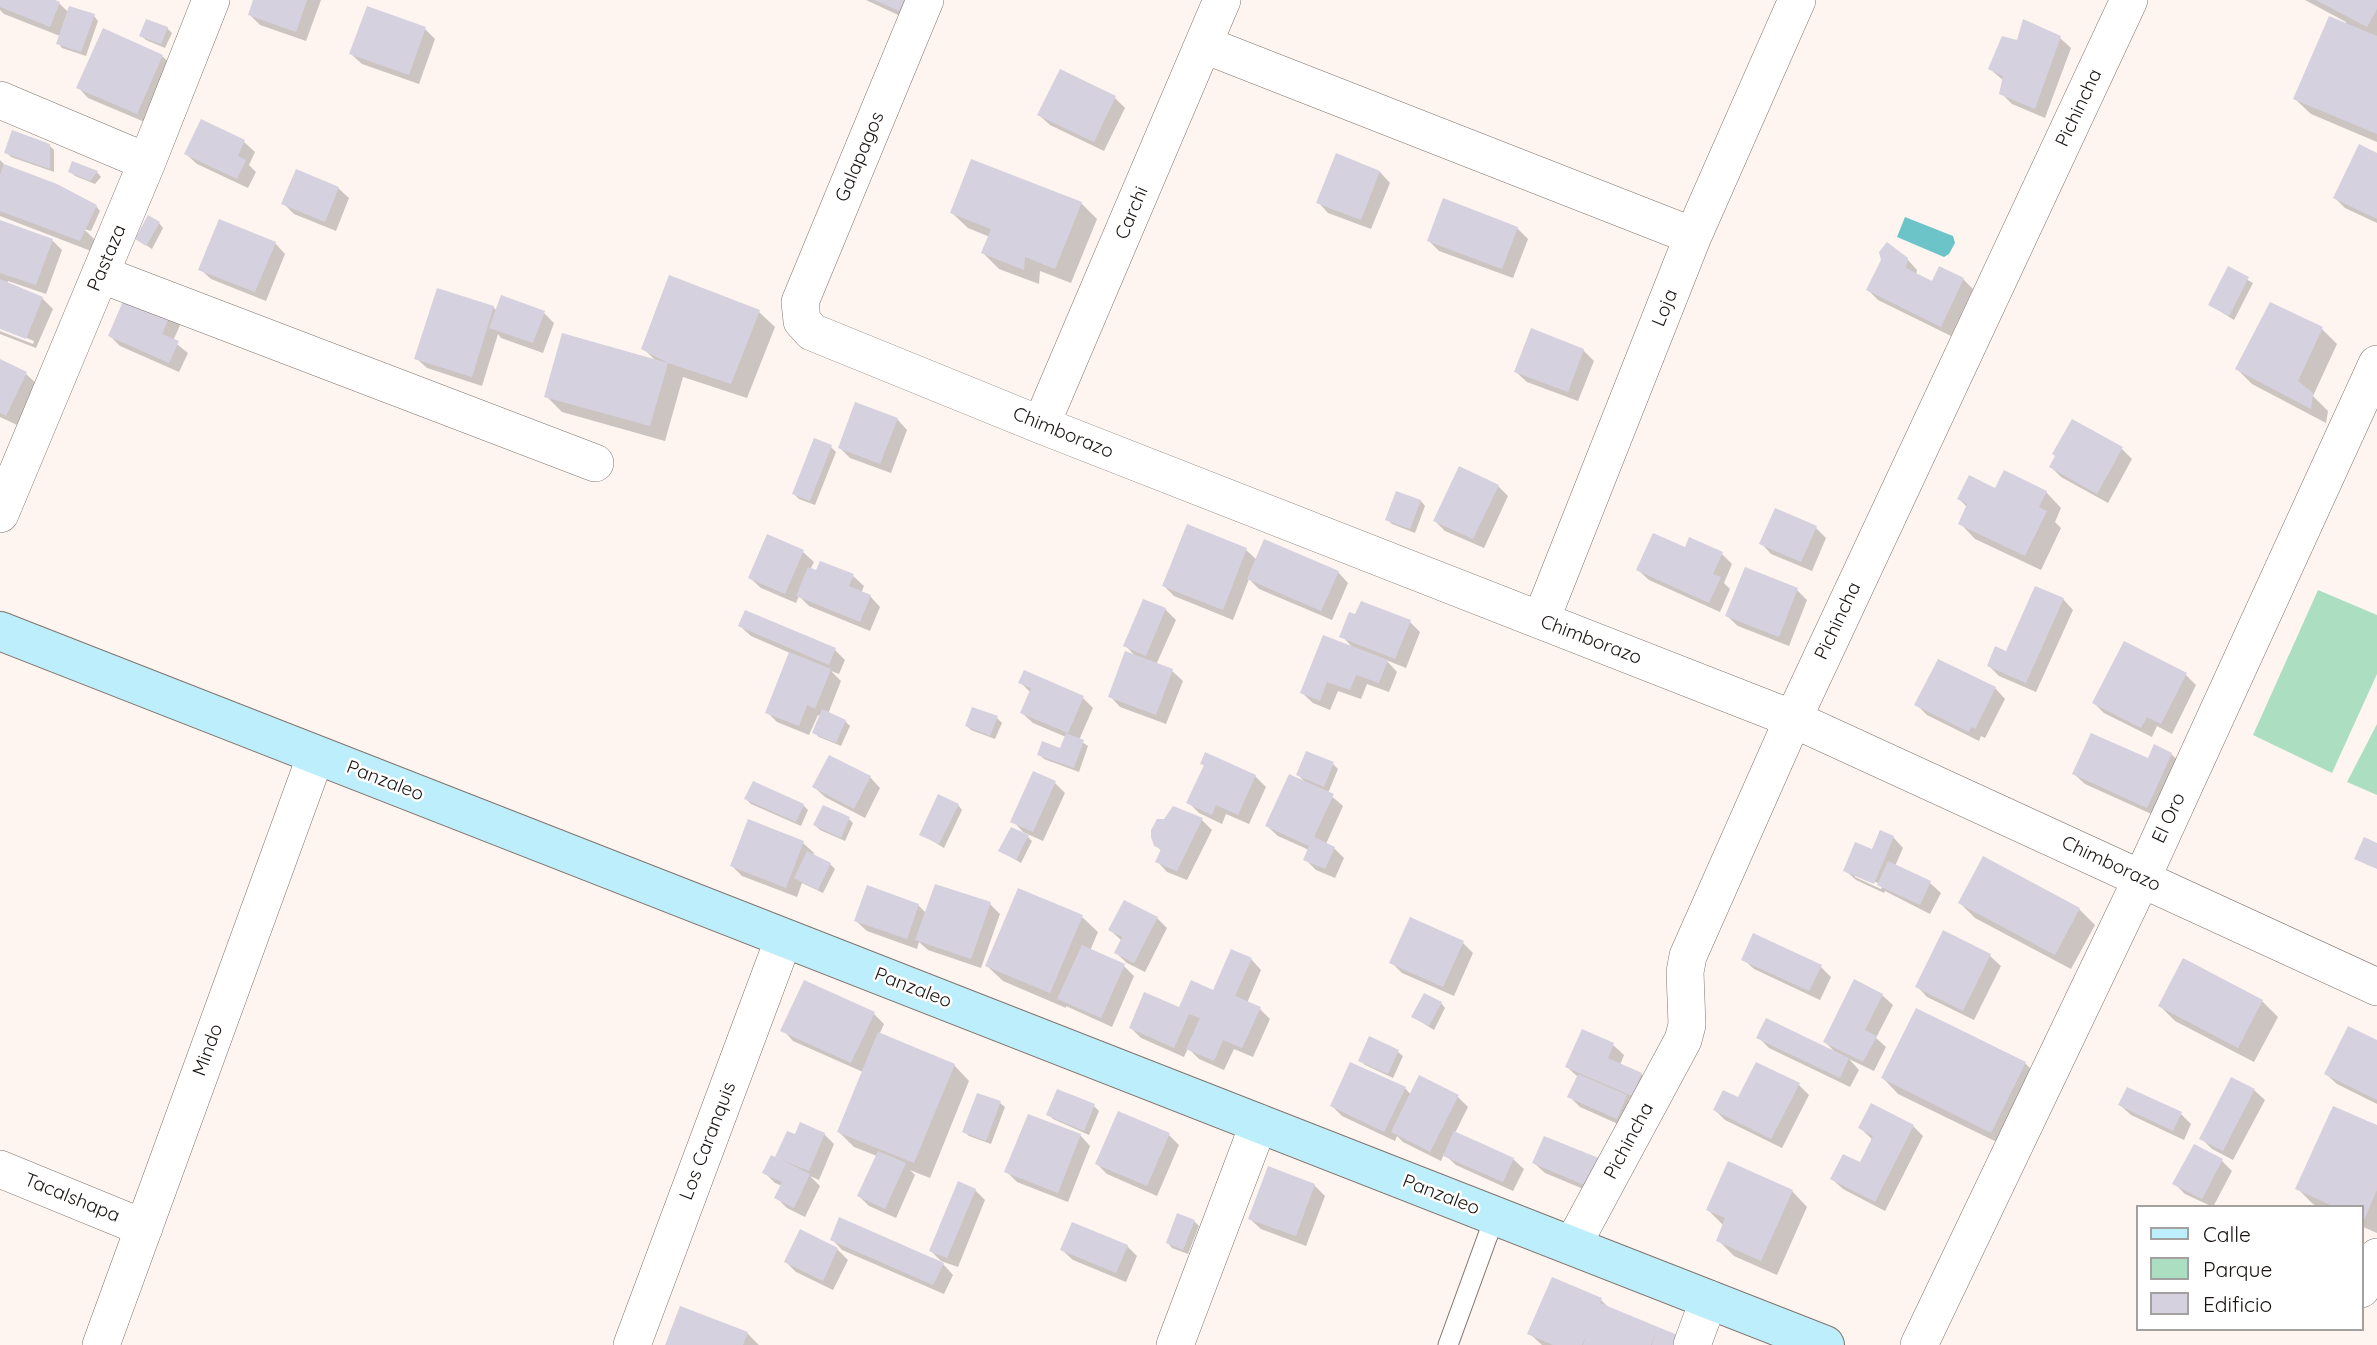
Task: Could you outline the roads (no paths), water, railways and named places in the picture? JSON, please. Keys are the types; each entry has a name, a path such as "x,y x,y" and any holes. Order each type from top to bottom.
{"street":[{"name":"Pastaza","path":"0,514 147,162 211,0"},
{"name":"Galapagos","path":"800,315 803,292 925,0"},
{"name":"Carchi","path":"1041,425 1222,0"},
{"name":"Loja","path":"1541,620 1693,236 1797,0"},
{"name":"Pichincha","path":"1572,1246 1683,1040 1687,1025 1685,972 1688,956 1793,719 2129,0"},
{"path":"1205,45 1693,236"},
{"path":"0,100 147,162"},
{"path":"100,274 595,463"},
{"name":"Chimborazo","path":"800,315 812,332 1041,425 1793,719 2377,987"},
{"name":"El Oro","path":"1919,1345 2142,878 2377,364"},
{"name":"Panzaleo","path":"0,631 1825,1345"},
{"name":"Mindo","path":"101,1345 316,755"},
{"name":"Los Caranquis","path":"632,1345 784,938"},
{"path":"1175,1345 1259,1124"},
{"name":"Tacalshapa","path":"0,1169 144,1228"},
{"path":"2363,1285 2377,1257"},
{"path":"1692,1345 1709,1299"}],"lane":[{"path":"1448,1345 1495,1216"}],"water":[{"path":"1905,217 1953,236 1955,243 1949,254 1944,257 1897,237"}]}
